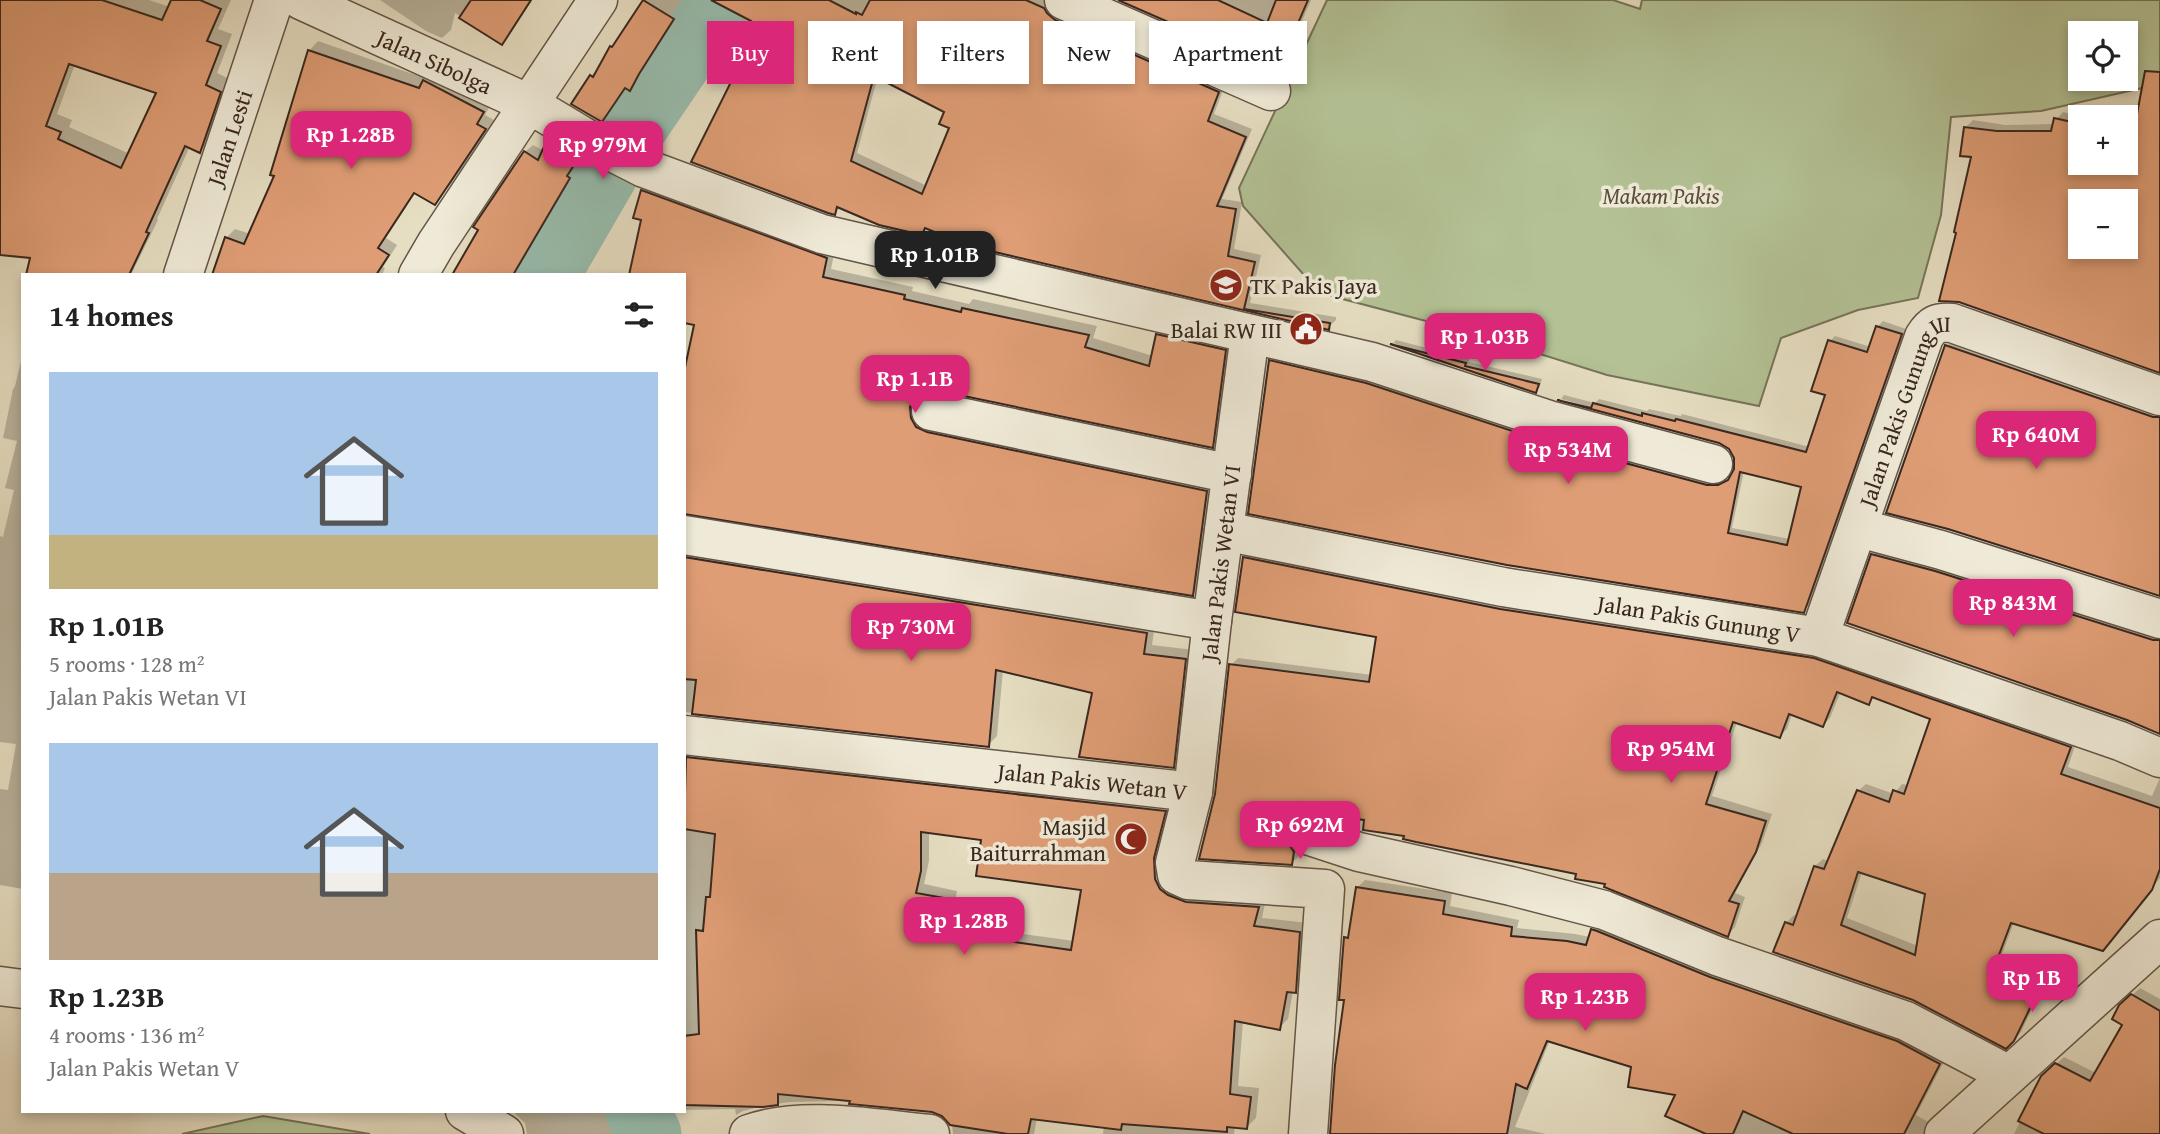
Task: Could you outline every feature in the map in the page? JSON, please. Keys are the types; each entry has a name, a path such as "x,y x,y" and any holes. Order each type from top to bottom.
{"street":[{"name":"Jalan Lesti","path":"184,273 274,0"},
{"name":"Jalan Sibolga","path":"301,0 529,104"},
{"path":"419,273 598,0"},
{"path":"1064,0 1270,91"},
{"path":"529,104 589,140 644,168 822,234 1372,362 1549,420 1713,464"},
{"name":"Jalan Pakis Gunung III","path":"1819,637 1930,326 1939,322 1952,323 2160,396"},
{"name":"Jalan Pakis Wetan VI","path":"1193,792 1212,621 1250,334"},
{"path":"931,411 1232,474"},
{"path":"1858,528 1941,550 2160,619"},
{"name":"Jalan Pakis Gunung V","path":"1224,531 1503,587 1819,637 2120,741 2160,758"},
{"path":"686,536 1212,621"},
{"name":"Jalan Pakis Wetan V","path":"686,735 1160,786 1193,792 1175,863 1177,875 1188,880 1325,889"},
{"path":"1308,1134 1325,889 1320,840 1359,852 1604,909 1717,956 1906,1021 2009,1075"},
{"path":"1944,1134 2160,939"},
{"path":"0,986 21,989"},
{"path":"468,1113 505,1134"},
{"path":"749,1134 808,1124 930,1134"}],"green space":[{"name":"Makam Pakis","path":"1327,0 1613,0 1640,9 1642,0 2160,0 2160,84 2138,89 2138,21 2068,21 2068,91 2129,91 2041,111 1951,117 1941,215 1918,298 1858,310 1781,338 1759,406 1607,375 1479,335 1320,293 1243,206 1239,188 1288,84 1307,84 1307,43"},
{"path":"263,1116 370,1134 182,1134"}],"building":[{"path":"0,0 102,0 162,20 171,0 200,0 221,9 207,41 221,46 206,85 221,92 200,153 185,146 130,273 26,273 30,258 0,255","holes":["69,64 156,93 121,168 58,139 61,132 46,126"]},
{"path":"471,0 531,0 502,45 459,18"},
{"path":"643,0 674,19 630,91 625,88 602,122 571,104 590,75 593,77 610,46 612,47"},
{"path":"711,0 829,0 862,15 870,0 1026,0 1044,8 1057,21 1043,21 1043,84 1135,84 1135,55 1149,61 1149,84 1201,84 1219,92 1208,121 1246,137 1217,206 1236,209 1228,256 1255,262 1244,309 1330,323 1329,330 969,246 925,228 922,235 879,225 837,207 835,215 691,162 730,84 794,84 794,21 751,21","holes":["808,21 903,21 903,84 890,84 944,112 939,124 949,128 922,194 851,161 872,84 808,84"]},
{"path":"1118,0 1218,0 1263,21 1166,21"},
{"path":"1276,0 1308,0 1299,21 1268,21"},
{"path":"308,50 419,88 423,80 484,112 477,124 486,129 435,205 414,193 378,248 389,255 377,273 213,273 225,237 244,244 274,176 270,175"},
{"path":"2145,71 2160,72 2160,373 1959,302 1939,301 1971,157 1960,156 1964,127 1997,131 2051,131 2054,118 2068,121 2068,175 2138,175 2138,109"},
{"path":"547,140 578,159 567,176 570,178 514,273 453,273 478,230 473,227 524,151 538,160"},
{"path":"641,190 827,258 823,277 905,295 904,299 961,312 962,308 1089,335 1085,347 1149,366 1156,334 1226,350 1213,448 935,390 925,390 915,396 910,407 911,418 916,427 927,432 1207,491 1193,596 686,514 686,363 694,325 686,323 686,273 629,273 641,220 633,218"},
{"path":"1876,326 1902,334 1804,613 1507,565 1248,514 1269,360 1366,383 1543,441 1707,485 1718,485 1728,480 1734,469 1734,458 1729,449 1719,443 1557,400 1591,408 1593,403 1642,416 1642,413 1675,421 1676,419 1806,452 1825,395 1811,391 1828,340 1867,352","holes":["1740,472 1801,487 1787,545 1728,533"]},
{"path":"1390,344 1466,363 1465,366 1539,384 1536,393"},
{"path":"1945,345 2153,417 2160,417 2160,596 1948,529 1886,513"},
{"path":"1871,554 2160,640 2160,734 2127,720 1847,623"},
{"path":"686,557 1147,633 1144,654 1186,659 1174,768 1079,757 1092,693 996,670 989,747 692,714 696,680 686,679"},
{"path":"1243,557 1500,609 1814,658 2071,747 2061,774 2160,808 2160,869 2152,890 2103,951 2011,923 1988,984 2033,1002 2014,1041 2006,1049 1913,1000 1773,952 1785,922 1793,925 1814,866 1824,869 1857,790 1889,802 1893,790 1904,794 1930,719 1872,697 1869,705 1837,692 1823,727 1789,714 1780,738 1733,722 1706,804 1766,821 1756,852 1729,901 1739,904 1728,937 1604,887 1605,884 1575,879 1576,874 1416,842 1403,839 1404,836 1363,830 1364,820 1299,813 1286,829 1286,840 1294,852 1292,865 1199,859 1215,794 1229,664 1369,682 1376,637 1235,612","holes":["1858,872 1925,894 1915,955 1841,925"]},
{"path":"686,757 1166,811 1154,858 1155,879 1160,889 1186,902 1259,907 1254,926 1300,932 1296,993 1287,992 1280,1030 1235,1021 1230,1094 1251,1097 1247,1129 1227,1127 1227,1132 1122,1124 1121,1130 1031,1119 1028,1134 1008,1134 950,1125 942,1116 932,1112 778,1094 778,1105 763,1107 686,1105 686,1036 699,1034 696,930 703,931 706,897 710,897 715,834 686,829","holes":["921,832 981,840 976,876 1081,890 1071,950 943,932 950,899 916,893 921,871"]},
{"path":"1356,887 1445,901 1443,914 1512,927 1511,936 1586,945 1591,929 1710,977 1897,1041 1940,1064 1904,1134 1793,1134 1743,1111 1733,1134 1706,1134 1665,1116 1675,1095 1628,1087 1631,1067 1547,1041 1527,1089 1516,1084 1507,1134 1330,1134 1335,1065 1344,1000 1339,1000 1344,937 1348,938"},
{"path":"2131,994 2160,1011 2160,1134 2044,1134 2018,1121 2041,1076 2055,1063 2090,1081 2122,1025 2112,1019 2119,1005"}],"waterway":[{"path":"548,273 620,149 721,0"},
{"path":"639,1113 649,1134"}],"place":[{"name":"TK Pakis Jaya","path":"1226,285"},
{"name":"Balai RW III","path":"1306,329"},
{"name":"Masjid Baiturrahman","path":"1131,839"}]}
